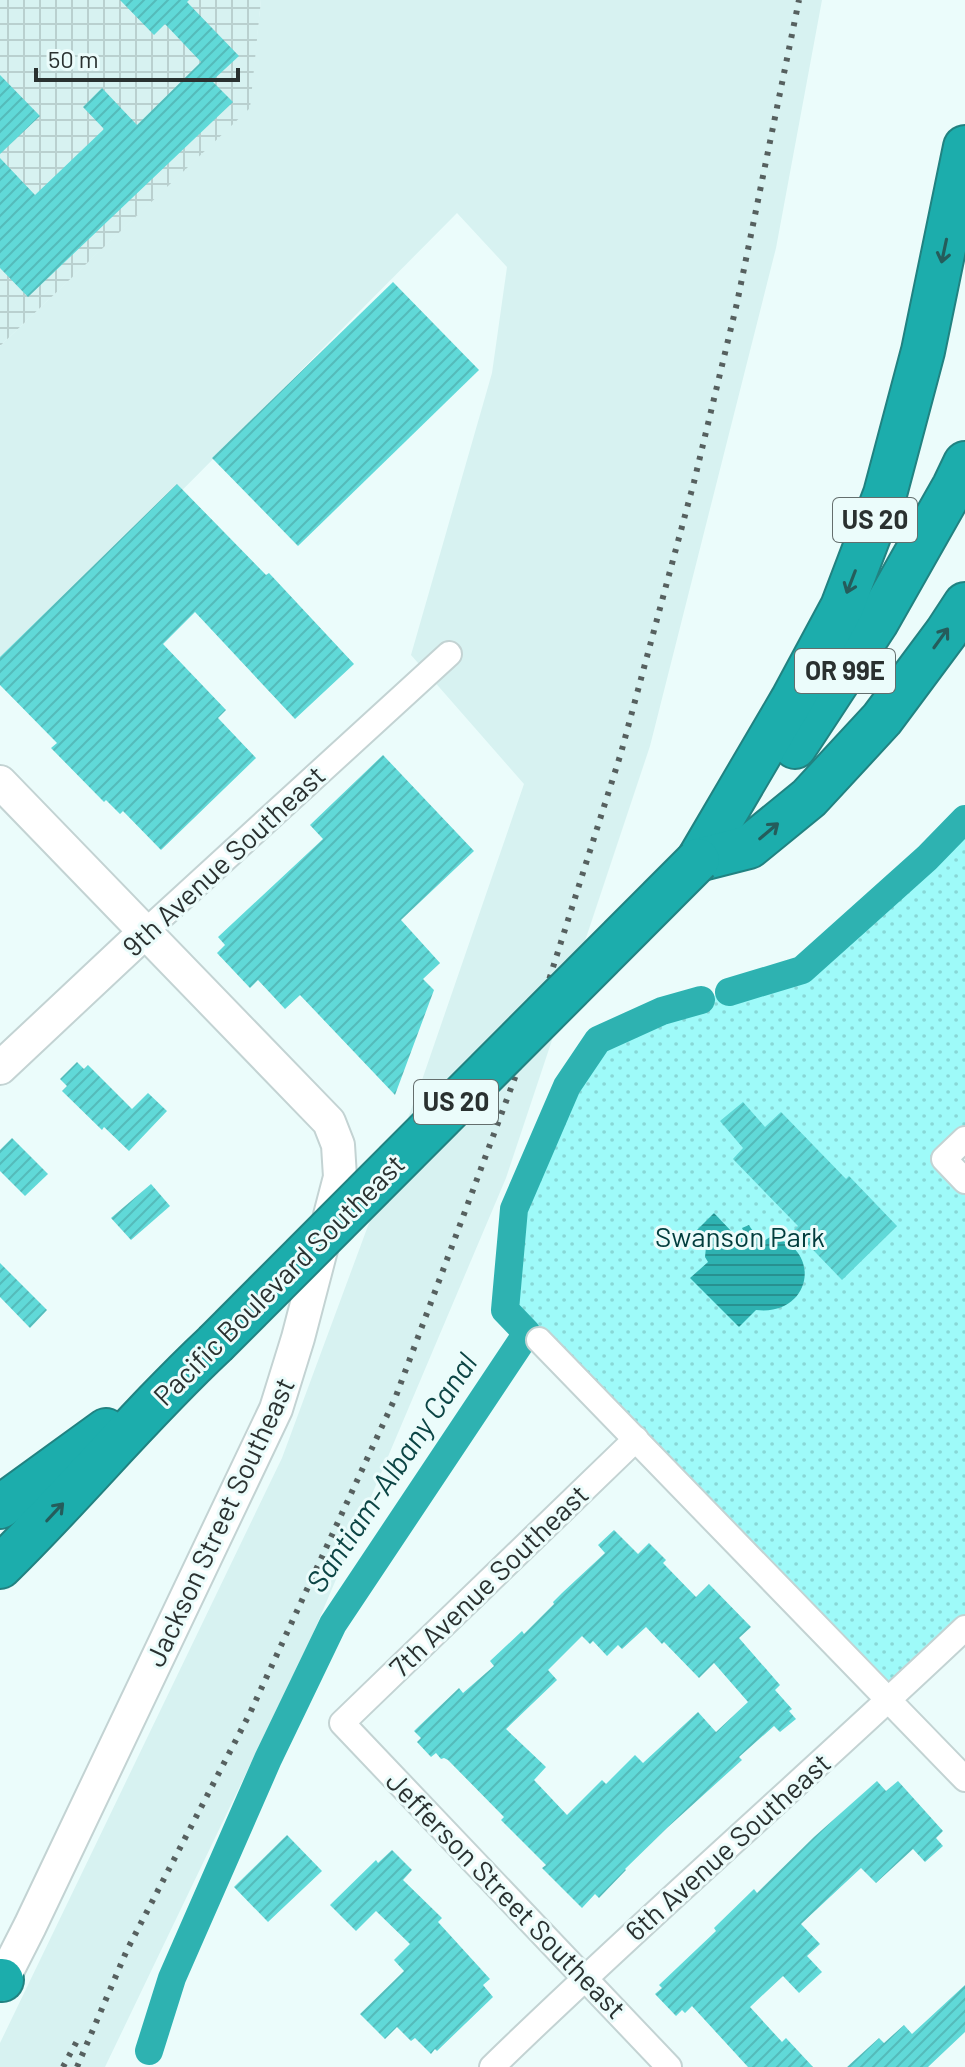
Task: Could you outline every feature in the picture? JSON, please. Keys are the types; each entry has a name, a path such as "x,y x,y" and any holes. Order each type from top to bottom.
{"highway":[{"name":"US 20","path":"698,860 793,698 842,607 885,494 923,351 965,147"},
{"name":"OR 99E","path":"698,860 794,748 877,622 965,463"},
{"path":"698,860 749,847 809,798 882,719 965,604"},
{"name":"Pacific Boulevard Southeast","path":"0,1567 40,1529 182,1375 698,860"},
{"name":"US 20","path":"0,1507 182,1375"}],"street":[{"name":"9th Avenue Southeast","path":"0,1068 449,654"},
{"name":"Jackson Street Southeast","path":"0,782 329,1122 338,1145 340,1177 276,1409 1,1982"},
{"path":"965,1139 944,1159 965,1181"},
{"path":"539,1340 965,1779"},
{"name":"7th Avenue Southeast","path":"342,1723 636,1439"},
{"name":"6th Avenue Southeast","path":"492,2067 585,1977 965,1628"},
{"name":"Jefferson Street Southeast","path":"342,1723 669,2067"}],"shaded area":[{"path":"0,0 261,0 250,108 0,346"},
{"path":"261,0 822,0 776,248 650,746 506,1178 312,1636 105,2067 0,2067 0,2043 282,1458 422,1080 524,784 411,655 492,373 507,267 457,213 0,674 0,346 249,108"},
{"path":"714,1213 734,1234 733,1238 742,1235 742,1228 749,1225 764,1241 770,1237 787,1243 798,1253 804,1266 804,1280 790,1303 775,1309 756,1310 739,1327 690,1278 708,1262 706,1247 694,1233"}],"green space":[{"name":"Swanson Park","path":"965,819 965,1139 945,1159 965,1181 965,1628 889,1700 505,1310 514,1209 567,1086 598,1040 662,1011 802,970 927,858"}],"building":[{"path":"120,0 189,0 187,2 239,56 212,81 233,102 28,297 0,268 0,158 35,195 104,129 83,107 102,88 137,125 201,62 165,24 154,35"},
{"path":"0,75 40,116 0,154"},
{"path":"393,282 479,370 298,546 212,458"},
{"path":"177,484 266,575 269,573 354,664 295,719 195,612 163,644 226,710 218,718 256,758 161,850 123,811 120,814 106,800 104,802 51,748 57,743 0,685 0,657"},
{"path":"383,755 474,851 401,920 440,963 423,979 434,990 395,1095 300,995 285,1009 258,980 250,988 217,953 225,945 218,937 323,839 310,825"},
{"path":"77,1062 84,1069 88,1065 132,1109 148,1093 167,1111 129,1151 62,1091 67,1086 60,1079"},
{"path":"743,1102 765,1127 781,1112 897,1226 842,1280 794,1230 798,1226 733,1159 743,1148 720,1121"},
{"path":"12,1138 48,1174 25,1196 0,1171 0,1150"},
{"path":"151,1184 170,1206 131,1240 111,1218"},
{"path":"0,1263 47,1310 30,1328 0,1297"},
{"path":"614,1530 638,1554 649,1543 666,1560 663,1563 696,1597 709,1584 751,1627 739,1638 780,1685 775,1690 792,1709 789,1711 796,1719 780,1732 774,1726 625,1869 599,1898 595,1894 582,1908 542,1868 546,1865 501,1820 504,1817 448,1760 441,1759 436,1753 431,1757 417,1742 421,1738 414,1731 459,1688 463,1693 494,1666 490,1661 522,1631 524,1634 605,1553 598,1545","holes":["646,1627 662,1644 664,1642 699,1678 714,1663 748,1702 716,1732 698,1712 643,1763 635,1755 606,1784 602,1780 567,1815 534,1780 546,1767 506,1729 557,1680 548,1670 582,1636 590,1644 593,1641 607,1656 618,1645 622,1649"]},
{"path":"877,1781 886,1791 898,1781 943,1831 936,1838 943,1846 925,1862 913,1849 876,1883 861,1868 801,1924 820,1944 807,1956 822,1972 799,1993 783,1976 750,2007 782,2042 786,2038 813,2067 748,2067 692,2006 676,2016 655,1994 662,1988 659,1985 716,1931 714,1928 754,1889 757,1893"},
{"path":"287,1835 322,1871 268,1922 234,1887"},
{"path":"392,1850 412,1870 403,1880 442,1918 438,1922 490,1979 483,1985 493,1997 431,2054 415,2038 411,2041 397,2027 385,2039 360,2014 404,1971 394,1960 410,1944 376,1911 356,1931 330,1905 376,1860 378,1863"},
{"path":"965,1985 965,2032 928,2067 847,2067 879,2038 884,2043 904,2025 912,2034"}],"waterway":[{"name":"Santiam-Albany Canal","path":"729,992 802,970 927,858 965,819"},
{"name":"Santiam-Albany Canal","path":"149,2051 172,1978 268,1759 333,1624 527,1333 505,1310 514,1209 567,1086 598,1040 662,1011 701,1000"}],"railway":[{"path":"77,2067 127,1950 250,1713 396,1396 535,1024 621,753 694,482 737,303 799,0"},
{"path":"63,2067 77,2041"}]}
